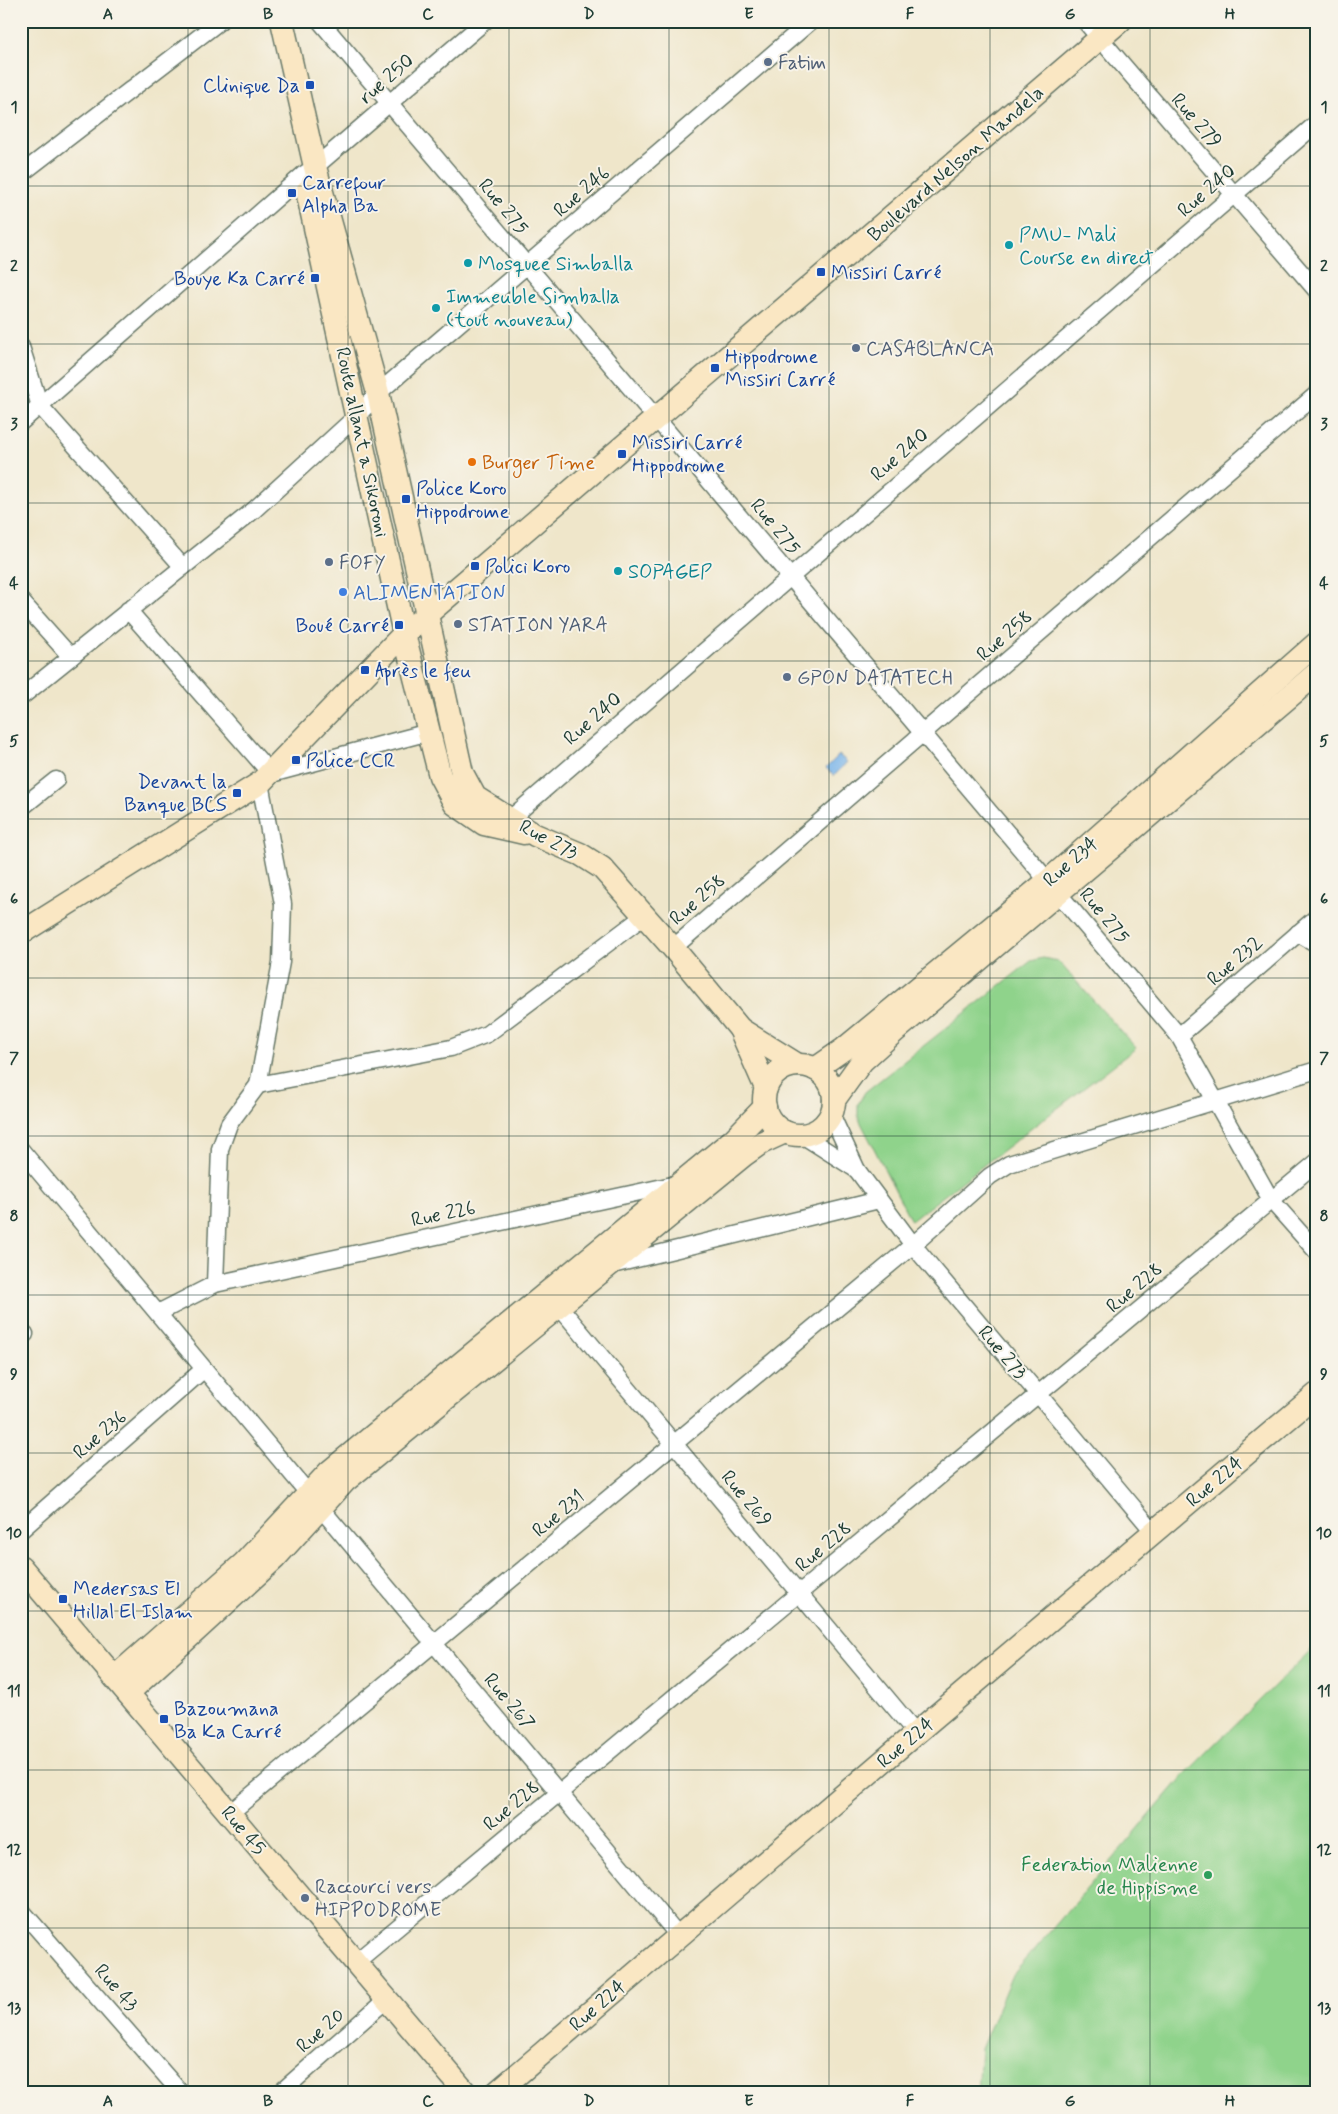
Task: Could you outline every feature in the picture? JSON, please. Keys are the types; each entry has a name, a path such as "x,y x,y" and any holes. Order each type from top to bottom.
{"street":[{"path":"21,174 220,21"},
{"name":"Route allant a Sikoroni","path":"266,21 309,171 404,634 440,776 455,804 484,824 505,823 535,835"},
{"path":"282,21 309,171"},
{"name":"Rue 275","path":"320,21 1179,1036 1214,1101"},
{"name":"rue 250","path":"21,422 309,171 485,21"},
{"name":"Rue 246","path":"21,697 254,510 358,415 378,392 811,21"},
{"name":"Rue 279","path":"1085,21 1317,291"},
{"name":"Boulevard Nelson Mandela","path":"21,933 265,778 404,634 1120,21"},
{"name":"Rue 240","path":"505,823 1317,123"},
{"name":"Rue 273","path":"309,171 378,392 425,616 462,773 475,797 505,823"},
{"path":"21,347 40,406 183,567"},
{"name":"Rue 258","path":"673,948 1317,394"},
{"path":"21,601 71,657"},
{"path":"128,610 265,778 283,904 281,962 258,1085 229,1124 220,1149 215,1284"},
{"name":"Rue 234","path":"832,1107 862,1061 1054,887 1317,643"},
{"name":"Rue 234","path":"806,1067 844,1049 1054,887 1317,673"},
{"path":"265,778 429,732"},
{"path":"21,808 56,780"},
{"name":"Rue 273","path":"535,835 580,854 602,868 673,948 740,1029 765,1098"},
{"path":"258,1085 451,1048 487,1034 644,916"},
{"name":"Rue 232","path":"1179,1036 1317,917"},
{"path":"1298,933 1317,944"},
{"name":"Rue 273","path":"740,1029 806,1067"},
{"path":"121,1685 274,1559 314,1501 344,1482 552,1299 679,1184 734,1139 765,1098 770,1081 782,1070 806,1067 829,1082 832,1107 816,1130 794,1133 761,1143 607,1266 552,1299"},
{"name":"Rue 231","path":"230,1814 913,1245 990,1176 1009,1164 1317,1070"},
{"path":"765,1098 772,1122 794,1133"},
{"path":"1214,1101 1270,1200 1317,1252"},
{"name":"Rue 273","path":"832,1107 857,1170 913,1245 1154,1532"},
{"name":"Rue 273","path":"794,1133 857,1170"},
{"name":"Rue 267","path":"21,1150 678,1935"},
{"name":"Rue 228","path":"356,1962 1317,1162"},
{"name":"Rue 226","path":"158,1313 215,1284 679,1184"},
{"path":"607,1266 879,1200"},
{"name":"Rue 269","path":"552,1299 916,1733"},
{"name":"Rue 236","path":"21,1530 204,1369"},
{"name":"Rue 224","path":"496,2093 678,1935 1317,1394"},
{"name":"Rue 45","path":"21,1567 466,2093"},
{"name":"Rue 43","path":"21,1910 181,2093"},
{"name":"Rue 20","path":"280,2093 387,1999"}],"green space":[{"path":"1043,958 1058,961 1136,1048 911,1221 858,1117 858,1104 865,1092 1031,961"},
{"name":"Federation Malienne de Hippisme","path":"1317,1644 1317,2093 978,2093 981,2049 1011,1977 1186,1773"}],"water":[{"path":"839,755 847,762 834,776 826,768"}],"place":[{"name":"Fatim","path":"768,62"},
{"name":"Clinique Da","path":"310,85"},
{"name":"Carrefour Alpha Ba","path":"292,193"},
{"name":"PMU- Mali Course en direct","path":"1009,245"},
{"name":"Mosquee Simballa","path":"468,263"},
{"name":"Missiri Carré","path":"821,272"},
{"name":"Bouye Ka Carré","path":"315,278"},
{"name":"Immeuble Simballa (tout nouveau)","path":"436,308"},
{"name":"CASABLANCA","path":"856,348"},
{"name":"Hippodrome Missiri Carré","path":"715,368"},
{"name":"Missiri Carré Hippodrome","path":"622,454"},
{"name":"Burger Time","path":"472,462"},
{"name":"Police Koro Hippodrome","path":"406,499"},
{"name":"FOFY","path":"329,562"},
{"name":"Polici Koro","path":"475,566"},
{"name":"SOPAGEP","path":"618,571"},
{"name":"ALIMENTATION","path":"343,592"},
{"name":"STATION YARA","path":"458,624"},
{"name":"Boué Carré","path":"399,625"},
{"name":"Après le feu","path":"365,670"},
{"name":"GPON DATATECH","path":"787,677"},
{"name":"Police CCR","path":"296,760"},
{"name":"Devant la Banque BCS","path":"237,793"},
{"name":"Medersas El Hillal El Islam","path":"63,1599"},
{"name":"Bazoumana Ba Ka Carré","path":"164,1719"},
{"name":"Federation Malienne de Hippisme","path":"1208,1875"},
{"name":"Raccourci vers HIPPODROME","path":"305,1898"}]}
